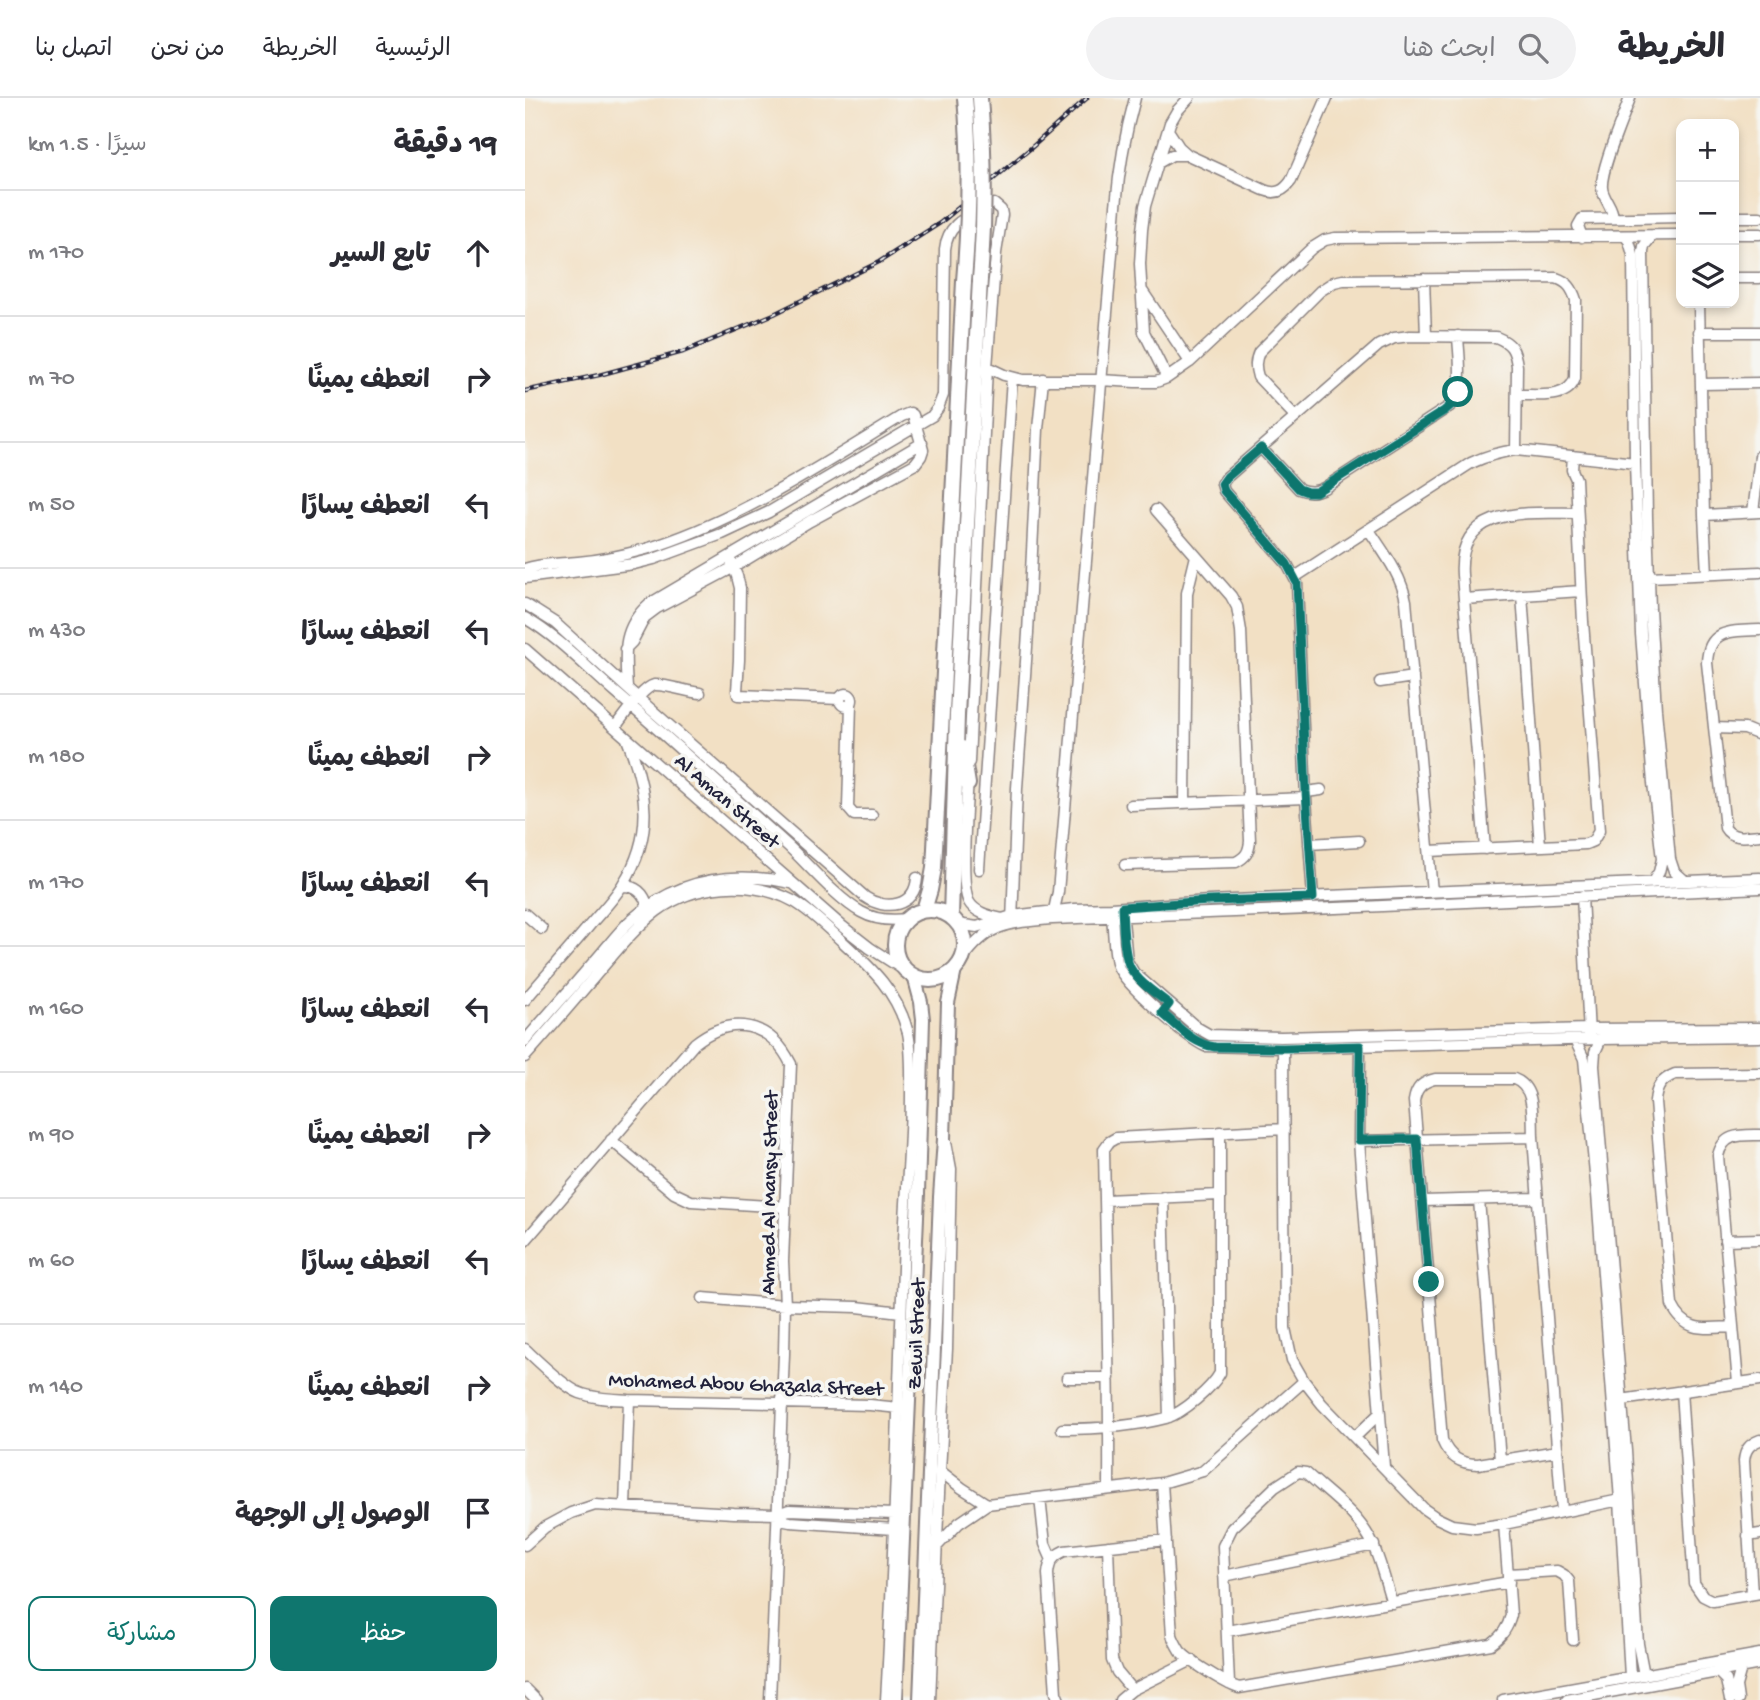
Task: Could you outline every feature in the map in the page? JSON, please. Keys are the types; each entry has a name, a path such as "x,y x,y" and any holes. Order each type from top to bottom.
{"highway":[{"path":"924,910 934,868 969,203 965,98"},
{"path":"954,920 957,715 984,200 980,98"},
{"path":"957,715 968,784"},
{"path":"924,910 938,911 954,920 961,928 965,940 964,953 958,965 944,977 932,980 912,975 899,962 895,947 898,931 907,919 924,910"}],"main road":[{"name":"Zewil Street","path":"920,1700 927,1660 940,1349 940,1197 948,1003 958,965"},
{"name":"Zewil Street","path":"897,1700 894,1647 918,1194 923,1019 921,1002 912,975"},
{"path":"918,1155 923,1161 931,1163 939,1161 943,1154"},
{"path":"918,1194 932,1190 940,1197"}],"street":[{"path":"1052,915 1058,892 1119,169 1135,98"},
{"path":"1167,379 1144,332 1141,288 1142,230 1145,206 1168,130 1177,111 1189,98"},
{"path":"1168,130 1188,155 1270,192 1282,190 1291,181 1327,98"},
{"path":"1613,218 1612,209 1602,191 1603,177 1630,98"},
{"path":"1158,163 1172,155 1188,155"},
{"path":"525,578 623,567 715,537 769,512 928,419 940,404 943,395 947,236 958,222 994,204 1001,210 1002,215 996,253 987,367 964,875 966,896 972,906 979,911 1009,919"},
{"path":"1582,237 1578,226 1581,219 1676,217"},
{"path":"1739,217 1760,217"},
{"path":"1739,234 1760,234"},
{"path":"987,367 1012,378 1135,382 1167,379 1190,362 1312,248 1325,240 1335,238 1676,235"},
{"path":"1625,236 1638,265"},
{"path":"1652,236 1644,246 1638,265 1641,634 1652,710"},
{"path":"1296,417 1258,377 1255,360 1259,352 1320,291 1343,280 1556,278 1564,281 1572,289 1576,300 1573,385 1560,394 1517,395"},
{"path":"1739,278 1760,278"},
{"path":"1424,279 1426,336"},
{"path":"1141,288 1190,362"},
{"path":"1699,308 1707,574"},
{"path":"1699,332 1760,332"},
{"path":"1261,448 1299,489 1316,492 1324,488 1450,406 1460,384 1458,336"},
{"path":"1313,898 1306,795 1299,591 1287,564 1222,488 1222,484 1379,345 1394,338 1496,337 1507,341 1515,352 1517,366 1516,450"},
{"path":"1639,372 1635,463 1649,577 1652,710 1658,782 1666,859 1674,872 1684,880"},
{"path":"979,869 1012,378"},
{"path":"1009,919 1043,379"},
{"path":"1701,384 1760,383"},
{"path":"525,569 609,558 645,549 709,524 779,489 902,416 910,413 913,415 923,450 915,464 731,562 649,613 625,649 627,688"},
{"path":"1295,577 1485,456 1516,450 1635,463"},
{"path":"1429,851 1586,844 1593,841 1599,831 1581,591 1576,479 1581,470 1579,456"},
{"path":"1704,515 1756,512 1760,456"},
{"path":"1125,865 1236,862 1244,858 1249,850 1240,619 1237,607 1231,596 1156,510"},
{"path":"1485,849 1462,554 1468,539 1479,528 1494,520 1513,514 1577,513"},
{"path":"709,524 715,537"},
{"path":"1369,530 1396,571 1404,591 1432,892"},
{"path":"645,549 648,561"},
{"path":"1185,803 1187,593 1196,556"},
{"path":"731,562 740,589 738,695 840,699 849,694 853,700 848,808 854,815 872,816"},
{"path":"1649,577 1760,572"},
{"path":"1464,599 1581,591"},
{"path":"1522,595 1540,846"},
{"path":"525,604 555,623 627,688 635,702 871,901 884,906 902,902 914,889 917,878"},
{"name":"Al Aman Street","path":"525,618 543,629 635,702 853,907 879,919 907,919"},
{"path":"1760,630 1729,631 1722,634 1710,645 1707,653 1725,828 1734,836 1760,835"},
{"name":"Al Aman Street","path":"525,649 857,938 912,975"},
{"path":"1380,682 1413,677"},
{"path":"615,727 647,688 654,685 700,693"},
{"path":"1714,728 1745,729 1760,735"},
{"path":"525,1000 622,886 634,864 641,845 645,814 642,782 626,737"},
{"path":"1131,805 1248,801 1306,795 1321,790"},
{"path":"1309,844 1359,841"},
{"path":"1652,883 1666,859"},
{"path":"525,1041 619,933 648,907 672,893 707,881 745,877 795,884"},
{"path":"1119,914 1209,901 1313,898 1362,902 1432,892 1760,878"},
{"path":"622,886 640,891 648,907"},
{"path":"525,1057 627,940 657,912 675,900 696,892 740,887 779,894 796,903 823,924 891,991 907,1032 910,1048 911,1129 901,1312 899,1408 903,1448 894,1514 894,1647 886,1700"},
{"path":"954,920 977,927 1009,919 1074,913 1205,912 1362,902 1582,896 1760,887"},
{"path":"796,903 804,892"},
{"path":"1582,896 1589,1034"},
{"path":"525,914 542,929"},
{"path":"1119,914 1116,957 1121,972 1135,988 1166,1009 1202,1032 1217,1036 1468,1037 1693,1033 1760,1037"},
{"path":"958,965 977,941 1009,919"},
{"path":"1166,1009 1196,1042 1205,1046 1360,1046 1468,1037 1576,1040 1589,1034 1601,1039 1760,1028"},
{"name":"Ahmed Al Mansy Street","path":"525,1241 695,1043 707,1034 720,1028 735,1026 759,1029 785,1051 791,1064 770,1700"},
{"path":"1589,1066 1601,1039"},
{"path":"1576,1040 1589,1066 1613,1347 1633,1651 1630,1677"},
{"path":"1360,1046 1359,1140 1384,1467"},
{"path":"1283,1048 1285,1328 1292,1360 1304,1381 1322,1404 1424,1508 1445,1522 1468,1528 1504,1524 1620,1500"},
{"path":"1733,1327 1698,1328 1682,1320 1672,1305 1656,1093 1666,1077 1675,1074 1760,1073"},
{"path":"1557,1451 1469,1464 1452,1456 1442,1440 1415,1094 1423,1084 1435,1079 1514,1079 1527,1086 1530,1093 1562,1511"},
{"path":"1109,1489 1104,1149 1116,1138 1284,1129"},
{"path":"1062,1429 1109,1429 1169,1417 1203,1394 1220,1373 1220,1132"},
{"path":"1738,1383 1718,1156 1720,1148 1729,1139 1738,1135 1760,1135"},
{"path":"1359,1140 1534,1137"},
{"path":"930,1700 927,1660 940,1471 940,1349 951,1169 944,1139"},
{"path":"611,1140 686,1200 785,1207"},
{"path":"1105,1200 1220,1195"},
{"path":"1163,1197 1169,1417"},
{"path":"1423,1201 1538,1198"},
{"path":"1479,1200 1500,1460"},
{"path":"1725,1240 1760,1239"},
{"path":"703,1298 901,1312"},
{"path":"1613,1347 1621,1400 1620,1500 1633,1651 1644,1675"},
{"name":"Mohamed Abou Ghazala Street","path":"525,1349 579,1393 608,1399 870,1405 899,1408"},
{"path":"1067,1378 1109,1378"},
{"path":"1621,1400 1760,1380"},
{"path":"936,1547 959,1523 987,1504 1162,1483 1199,1472 1209,1467 1304,1381"},
{"path":"1681,1391 1694,1583 1703,1596 1713,1601 1756,1593 1748,1536 1745,1453 1748,1447 1760,1440"},
{"path":"625,1506 629,1400"},
{"path":"1355,1437 1380,1413"},
{"path":"940,1471 987,1504"},
{"path":"1229,1684 1223,1546 1229,1532 1275,1487 1300,1472 1306,1473 1364,1528 1374,1545 1392,1603"},
{"path":"1162,1483 1172,1636 1182,1652 1192,1660 1229,1684 1243,1688 1491,1644 1502,1635 1511,1615 1504,1524"},
{"path":"1040,1498 1045,1544 1052,1560"},
{"path":"525,1545 545,1527 571,1513 596,1505 734,1513 778,1514 789,1510 894,1514"},
{"path":"778,1514 790,1522 894,1529"},
{"path":"1748,1536 1760,1534"},
{"path":"1059,1700 1056,1693 1048,1574 1052,1560 1064,1551 1166,1541"},
{"path":"1224,1576 1374,1545"},
{"path":"1108,1546 1112,1660 1117,1672 1132,1690"},
{"path":"1227,1631 1557,1571 1569,1581 1573,1640"},
{"path":"1567,1700 1582,1691 1630,1677 1760,1654"},
{"path":"1120,1700 1132,1690 1192,1660"},
{"path":"1503,1700 1760,1664"},
{"path":"1734,1699 1741,1668"},
{"path":"1718,1672 1726,1680 1734,1699"},
{"path":"525,1689 535,1700"}],"railway":[{"path":"525,391 599,375 683,352 774,314 879,262 940,223 1087,98"}],"route":[{"path":"1429,1282 1417,1139 1359,1140 1360,1046 1215,1047 1196,1042 1162,1013 1169,1004 1129,967 1122,907 1313,898 1306,792 1299,591 1287,564 1224,491 1222,484 1261,448 1299,489 1316,492 1444,411 1455,400 1458,392"}]}
